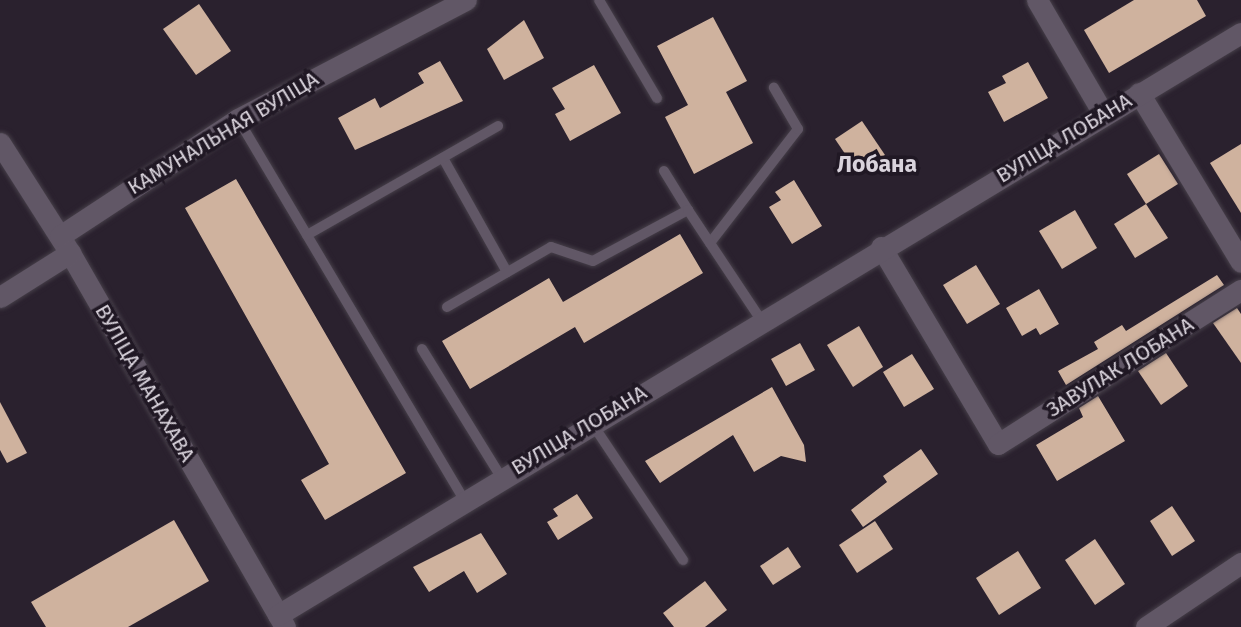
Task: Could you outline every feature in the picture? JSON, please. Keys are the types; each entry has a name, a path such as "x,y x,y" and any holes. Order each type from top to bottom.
{"street":[{"name":"КАМУНАЛЬНАЯ ВУЛІЦА","path":"0,297 65,244 238,119 466,0"},
{"path":"1037,0 1104,115"},
{"name":"ВУЛІЦА ЛОБАНА","path":"281,621 464,499 1241,33"},
{"name":"ВУЛІЦА ЛОБАНА","path":"1139,93 1241,262"},
{"name":"ВУЛІЦА МАНАХАВА","path":"0,143 65,244 281,621"},
{"name":"ЗАВУЛАК ЛОБАНА","path":"881,247 998,444 1241,290"},
{"path":"1146,627 1241,563"}],"lane":[{"path":"599,0 657,98"},
{"path":"710,243 798,129 774,88"},
{"path":"238,119 464,499"},
{"path":"307,234 498,126"},
{"path":"443,158 507,272"},
{"path":"664,171 761,320"},
{"path":"447,307 551,247 593,261 688,210"},
{"path":"422,349 500,477"},
{"path":"591,422 683,559"}],"building":[{"path":"1134,0 1197,0 1206,16 1109,73 1084,30"},
{"path":"199,4 231,51 196,75 163,29"},
{"path":"713,17 747,81 726,92 753,143 694,174 665,117 688,105 657,46"},
{"path":"524,20 544,58 504,80 487,49"},
{"path":"440,61 463,101 355,150 338,118 375,98 380,108 424,83 418,73"},
{"path":"1028,62 1048,98 1004,122 988,92 1006,83 1002,76"},
{"path":"594,65 621,113 570,141 555,114 565,109 552,88"},
{"path":"862,121 885,155 858,173 835,139"},
{"path":"1241,144 1241,213 1210,163"},
{"path":"1159,154 1178,184 1146,204 1127,174"},
{"path":"236,179 406,473 325,520 301,480 329,464 185,208"},
{"path":"794,180 822,226 792,244 769,207 781,200 775,192"},
{"path":"1146,204 1168,238 1135,258 1114,224"},
{"path":"1075,210 1097,248 1062,269 1039,231"},
{"path":"680,234 703,273 584,343 575,327 470,389 442,341 549,278 563,302"},
{"path":"976,265 1000,304 967,324 943,285"},
{"path":"1217,275 1224,285 1066,385 1058,371 1098,349 1094,342 1122,325 1126,331"},
{"path":"1039,289 1059,324 1040,335 1036,328 1022,336 1006,308"},
{"path":"1237,308 1241,314 1241,363 1213,323"},
{"path":"859,326 883,367 853,387 827,345"},
{"path":"800,343 815,370 786,386 771,359"},
{"path":"1166,353 1188,386 1161,405 1138,371"},
{"path":"912,354 934,389 904,407 883,372"},
{"path":"772,387 804,445 806,462 781,456 754,472 733,435 660,483 645,461"},
{"path":"1098,396 1125,441 1057,481 1036,445 1083,417 1079,408"},
{"path":"0,402 27,453 7,463 0,450"},
{"path":"921,449 938,474 863,527 851,510 887,482 883,476"},
{"path":"577,494 593,518 558,540 547,522 558,516 553,509"},
{"path":"1172,506 1195,541 1172,556 1150,521"},
{"path":"174,520 209,581 128,627 46,627 31,602"},
{"path":"875,521 893,549 857,573 839,545"},
{"path":"481,533 507,574 477,593 464,571 429,592 413,567"},
{"path":"1095,539 1125,584 1095,605 1065,560"},
{"path":"788,547 801,567 773,585 760,566"},
{"path":"1018,551 1041,588 999,615 976,578"},
{"path":"705,581 727,610 705,627 674,627 663,613"}],"district":[{"name":"Лобана","path":"877,164"}]}
